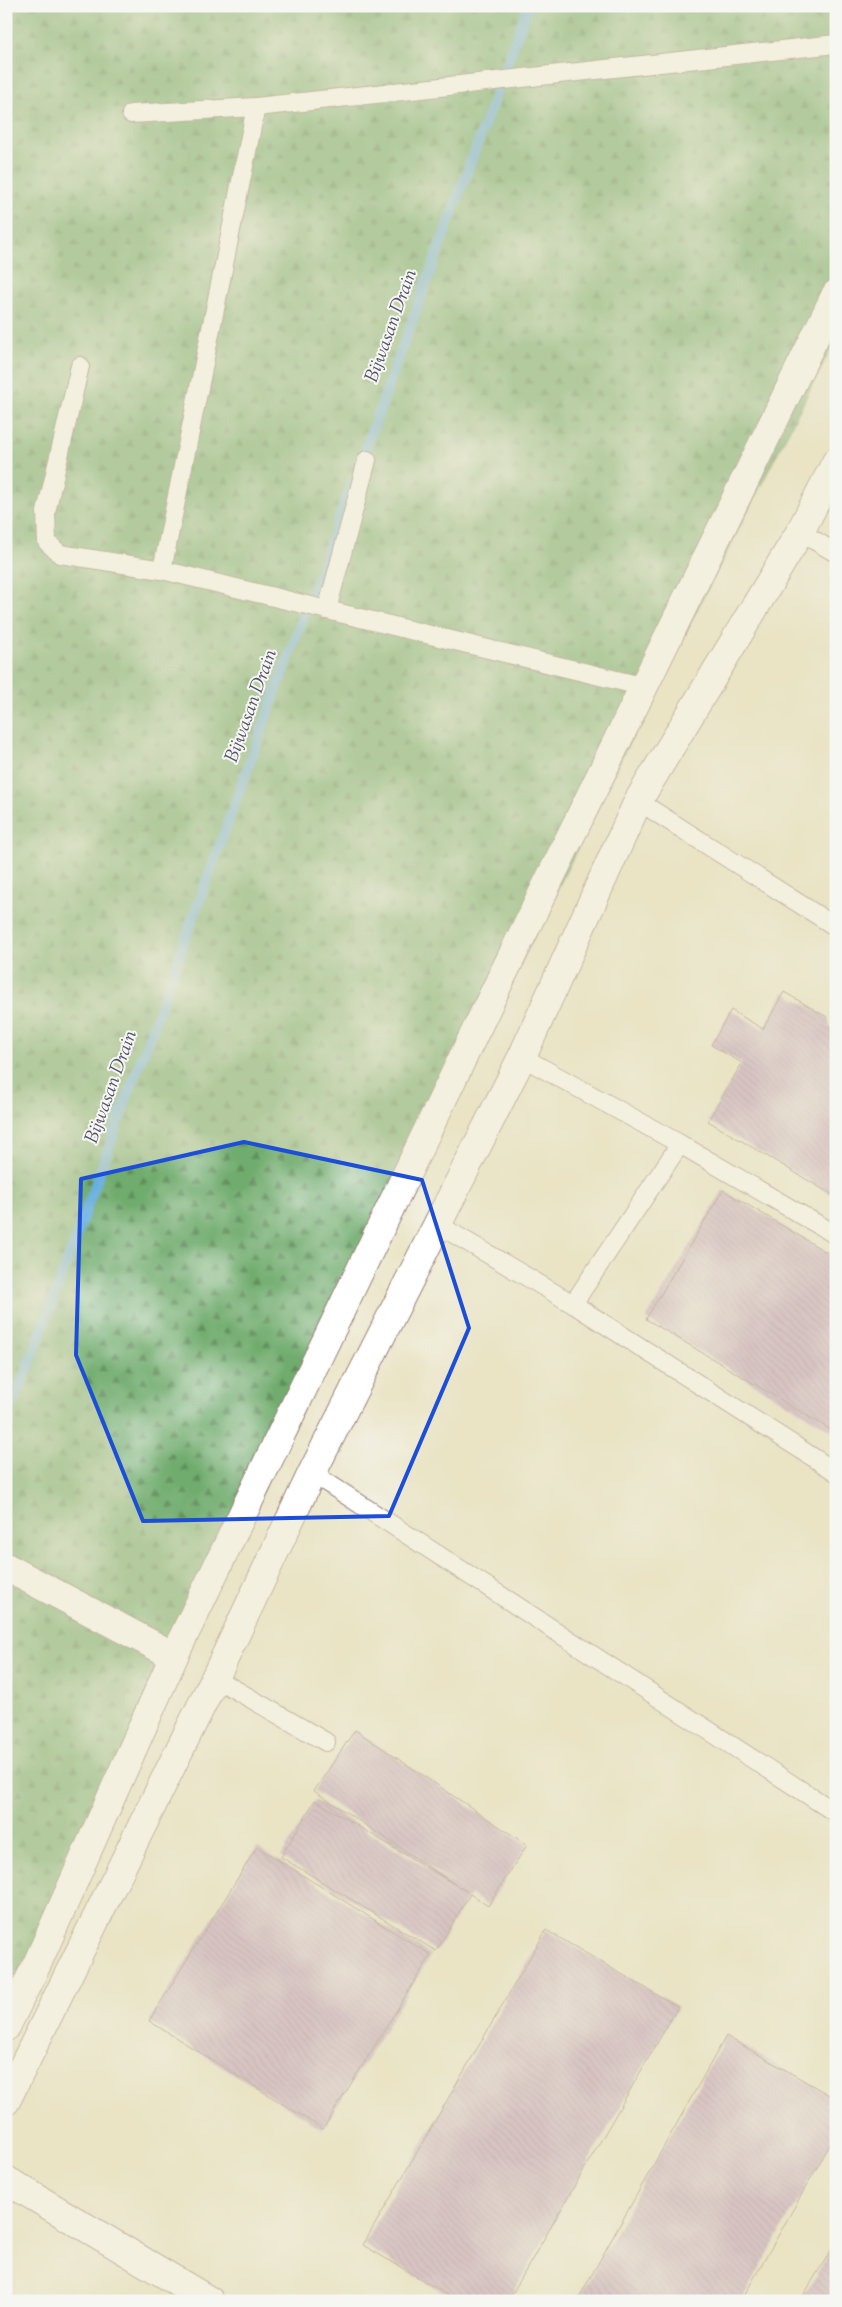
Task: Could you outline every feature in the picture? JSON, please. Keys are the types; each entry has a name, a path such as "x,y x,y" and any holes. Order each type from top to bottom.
{"street":[{"path":"6,2027 37,1964 174,1656 505,970 836,294"},
{"path":"6,2100 215,1678 312,1473 522,1056 638,801 800,532 835,466"},
{"path":"6,1567 174,1656"},
{"path":"6,2180 210,2301"}],"lane":[{"path":"131,114 256,107 836,44"},
{"path":"162,570 256,107"},
{"path":"80,366 46,512 47,542 60,554 162,570 645,687"},
{"path":"325,609 367,460"},
{"path":"800,532 836,553"},
{"path":"638,801 836,927"},
{"path":"522,1056 680,1144 836,1235"},
{"path":"573,1304 680,1144"},
{"path":"438,1224 573,1304 836,1472"},
{"path":"312,1473 836,1813"},
{"path":"215,1678 326,1742"}],"highlighted area":[{"path":"244,1142 422,1180 469,1328 389,1516 143,1521 76,1355 81,1179"}],"green space":[{"path":"6,6 836,6 836,339 635,731 6,2012"}],"building":[{"path":"784,992 827,1017 836,1052 836,1197 708,1121 742,1063 711,1045 731,1010 763,1029"},
{"path":"723,1190 836,1258 836,1433 646,1319"},
{"path":"355,1730 527,1845 488,1906 470,1894 436,1951 281,1857 315,1800 467,1892 314,1791"},
{"path":"257,1847 431,1955 323,2129 149,2021"},
{"path":"546,1930 678,2007 508,2301 458,2301 363,2245"},
{"path":"726,2036 836,2099 836,2134 741,2301 577,2301"},
{"path":"836,2242 836,2301 800,2301"}],"waterway":[{"name":"Bijwasan Drain","path":"360,463 528,6"},
{"name":"Bijwasan Drain","path":"6,1417 27,1371 353,481"}]}
